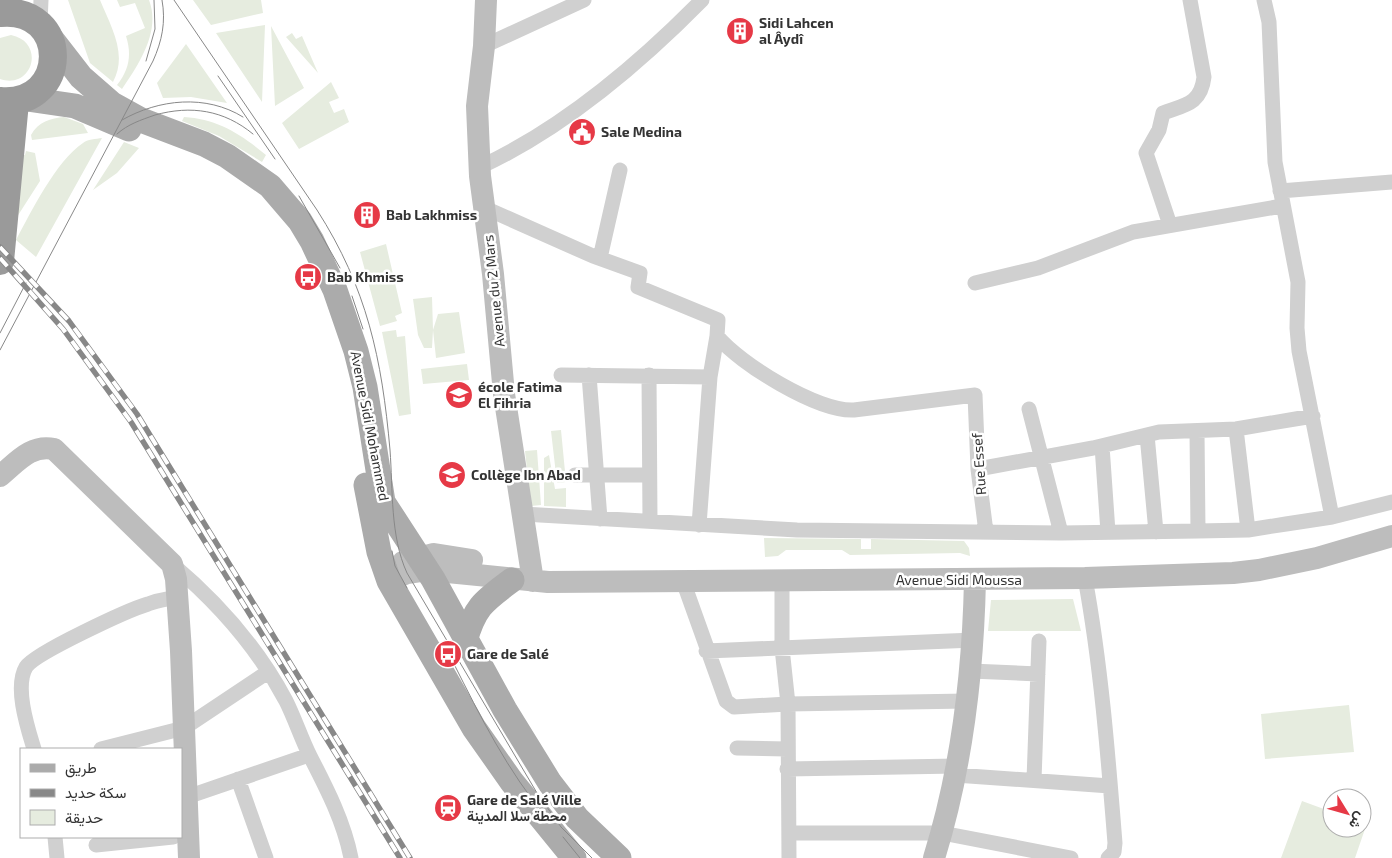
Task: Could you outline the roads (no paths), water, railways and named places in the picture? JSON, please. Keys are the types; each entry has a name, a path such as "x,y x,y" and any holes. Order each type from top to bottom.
{"highway":[{"path":"0,11 13,12 44,20 54,55 51,73 42,88 14,101 0,261"}],"main road":[{"name":"Avenue Sidi Mohammed","path":"44,20 81,77 112,104 141,120 204,144 233,160 270,186 300,221 312,241 335,290 346,320 365,387 383,502 422,555 465,641 550,783 577,818 619,858"},
{"name":"Avenue Sidi Mohammed","path":"14,101 82,108 196,156 258,194 289,229 324,292 335,322 352,390 369,505 387,577 474,728 512,782 572,857"},
{"path":"465,641 470,620 481,604 522,580"}],"street":[{"path":"0,11 6,0"},
{"name":"Avenue du 2 Mars","path":"486,0 484,46 477,106 480,167 504,394 523,514 522,580"},
{"path":"484,46 584,0"},
{"path":"480,167 560,122 652,49 702,0"},
{"path":"1170,225 1146,153 1159,130 1163,114 1192,102 1203,89 1204,77 1190,0"},
{"path":"1264,0 1269,22 1275,162 1298,282 1297,328 1332,517"},
{"path":"600,258 620,170"},
{"path":"975,283 1038,268 1109,240 1281,198 1392,182"},
{"path":"484,208 600,258 640,273 638,287 718,320 710,377 699,525"},
{"name":"Rue Essef","path":"717,336 737,356 774,379 818,402 843,411 975,395 978,469 986,532"},
{"path":"561,375 710,377"},
{"path":"649,375 650,522"},
{"path":"589,376 600,518"},
{"path":"1028,409 1061,533"},
{"path":"978,469 1102,446 1159,432 1236,429 1313,416"},
{"path":"1236,429 1248,530"},
{"path":"1197,431 1198,531"},
{"path":"1147,435 1156,532"},
{"path":"1102,446 1108,532"},
{"path":"0,476 34,449 44,447 54,449 216,605 268,672 286,701 348,838 351,858"},
{"path":"575,475 649,475"},
{"path":"523,514 797,530 1061,533 1156,532 1248,530 1332,517 1392,502"},
{"name":"Avenue Sidi Moussa","path":"387,577 407,573 422,555 522,580 975,580 1234,573 1317,558 1392,536"},
{"path":"172,564 177,597 188,797 182,830"},
{"path":"1086,578 1094,627 1115,843 1114,852 1108,858"},
{"path":"934,858 942,833 956,771 967,701 974,640 975,580"},
{"path":"683,581 706,651 726,701 734,707 747,708 788,704 967,701"},
{"path":"782,581 782,648 788,704 789,858"},
{"path":"34,748 21,686 27,667 48,652 125,612 150,603 177,597"},
{"path":"706,651 974,640"},
{"path":"1034,780 1040,641"},
{"path":"971,671 1038,674"},
{"path":"105,748 184,728 268,672"},
{"path":"737,748 787,749"},
{"path":"188,797 309,755"},
{"path":"787,768 956,771 1110,786"},
{"path":"238,779 266,858"},
{"path":"789,833 942,833 1071,858"},
{"path":"56,838 56,858"},
{"path":"96,845 162,838"},
{"path":"182,838 189,858"}],"tram line":[{"path":"146,61 155,29 154,0"},
{"path":"0,350 153,61 162,31 164,16 162,0"},
{"path":"174,0 317,210 334,239 360,296 377,355 387,417 395,528 407,573 537,793 561,827 592,858"},
{"path":"218,76 275,159"},
{"path":"122,120 151,107 183,102 214,105 243,117"},
{"path":"117,134 130,125 155,115 181,110 194,110 219,115 242,126 253,134"},
{"path":"299,196 340,268"},
{"path":"0,333 26,283"},
{"path":"352,296 363,329"},
{"path":"392,551 395,566 407,588"},
{"path":"453,662 507,763 547,818"},
{"path":"563,837 580,858"}],"railway":[{"path":"0,247 69,321 137,414 410,858"},
{"path":"0,258 63,329 131,422 400,858"}],"place":[{"name":"Sidi Lahcen al Âydî","path":"740,31"},
{"name":"Sale Medina","path":"582,132"},
{"name":"Bab Lakhmiss","path":"367,215"},
{"name":"Bab Khmiss","path":"308,277"},
{"name":"école Fatima El Fihria","path":"459,395"},
{"name":"Collège Ibn Abad","path":"452,475"},
{"name":"Gare de Salé","path":"448,654"},
{"name":"Gare de Salé Ville محطة سلا المدينة","path":"448,808"}]}
